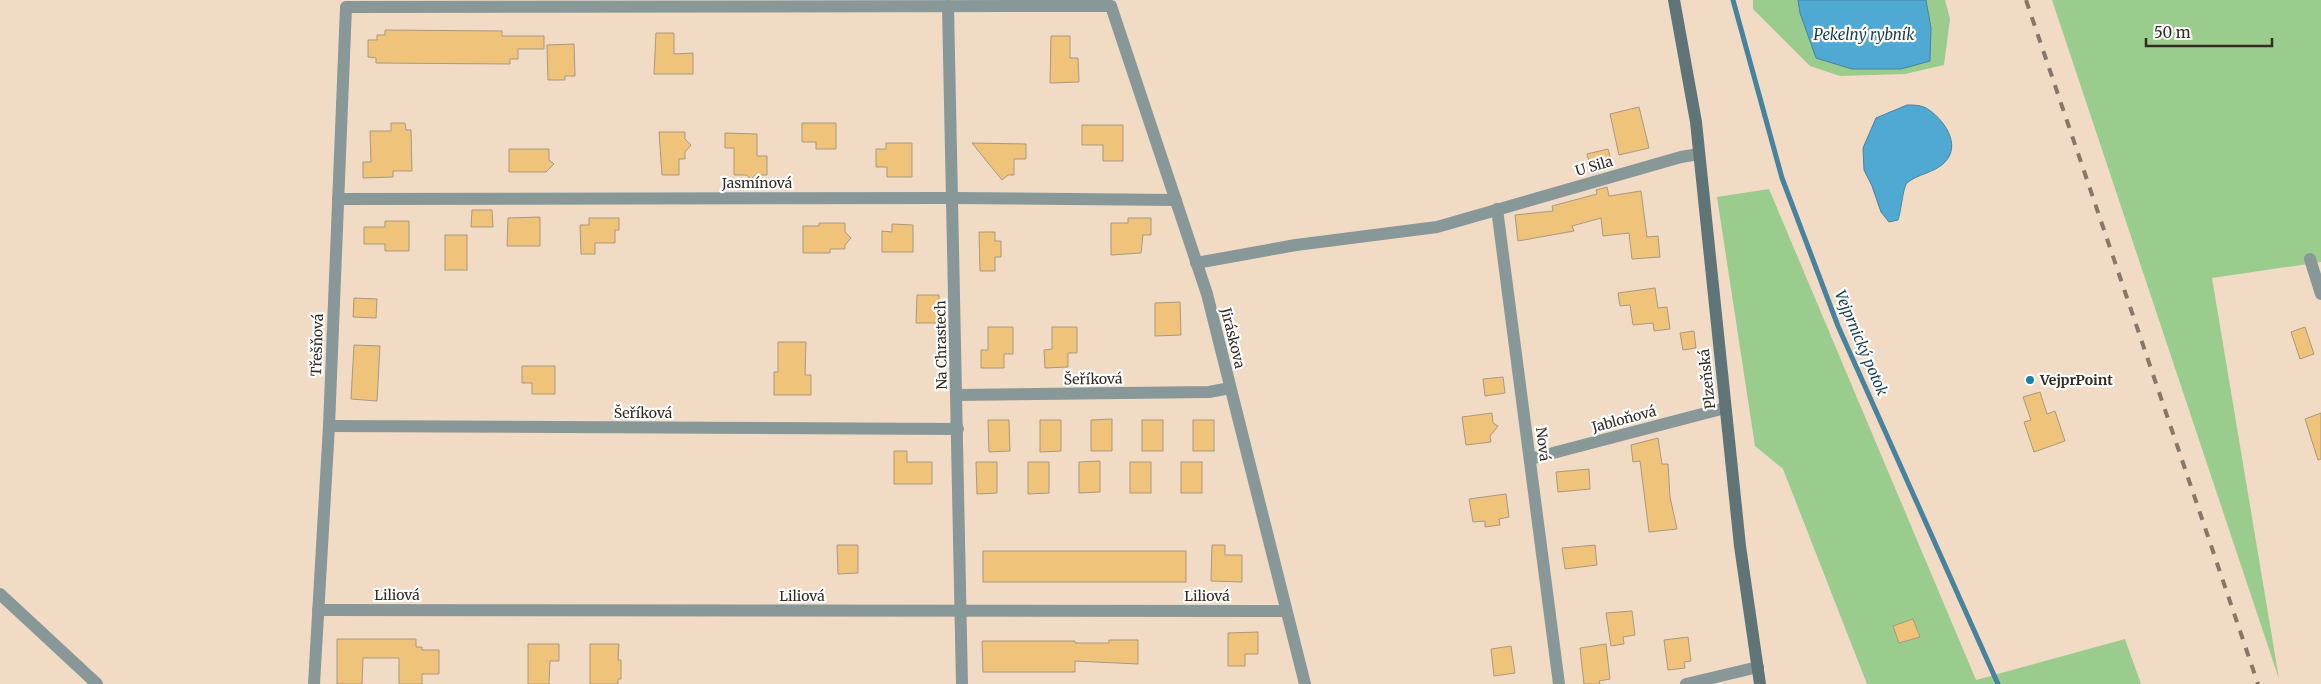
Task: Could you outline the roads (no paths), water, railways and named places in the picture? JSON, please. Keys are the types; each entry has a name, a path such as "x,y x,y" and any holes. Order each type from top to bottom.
{"main road":[{"name":"Plzeňská","path":"1674,0 1688,70 1699,154 1740,546 1760,684"}],"street":[{"name":"Jiráskova","path":"948,6 1112,6 1207,294 1305,684"},
{"name":"Třešňová","path":"314,684 329,426 346,7 948,6"},
{"name":"Na Chrastech","path":"948,6 962,611 962,684"},
{"name":"U Sila","path":"1196,263 1296,245 1437,228 1681,157 1699,154"},
{"name":"Jasmínová","path":"338,199 952,198 1176,200"},
{"name":"Nová","path":"1497,209 1559,684"},
{"path":"2310,259 2321,294"},
{"name":"Šeříková","path":"957,396 1208,392 1230,388"},
{"name":"Jabloňová","path":"1530,459 1725,408"},
{"name":"Šeříková","path":"329,426 958,429"},
{"path":"0,594 97,684"},
{"name":"Liliová","path":"318,610 1286,611"},
{"path":"1686,684 1758,666"}],"water":[{"name":"Pekelný rybník","path":"1798,0 1926,0 1931,28 1930,61 1901,69 1852,69 1816,58 1800,13"},
{"path":"1907,105 1924,107 1939,118 1949,132 1952,148 1944,163 1907,183 1898,220 1889,222 1881,212 1864,170 1863,148 1876,118"}],"waterway":[{"name":"Vejprnický potok","path":"1733,0 1782,178 1838,326 1998,684"}],"railway":[{"path":"2026,0 2258,684"}],"place":[{"name":"VejprPoint","path":"2030,380"}]}
